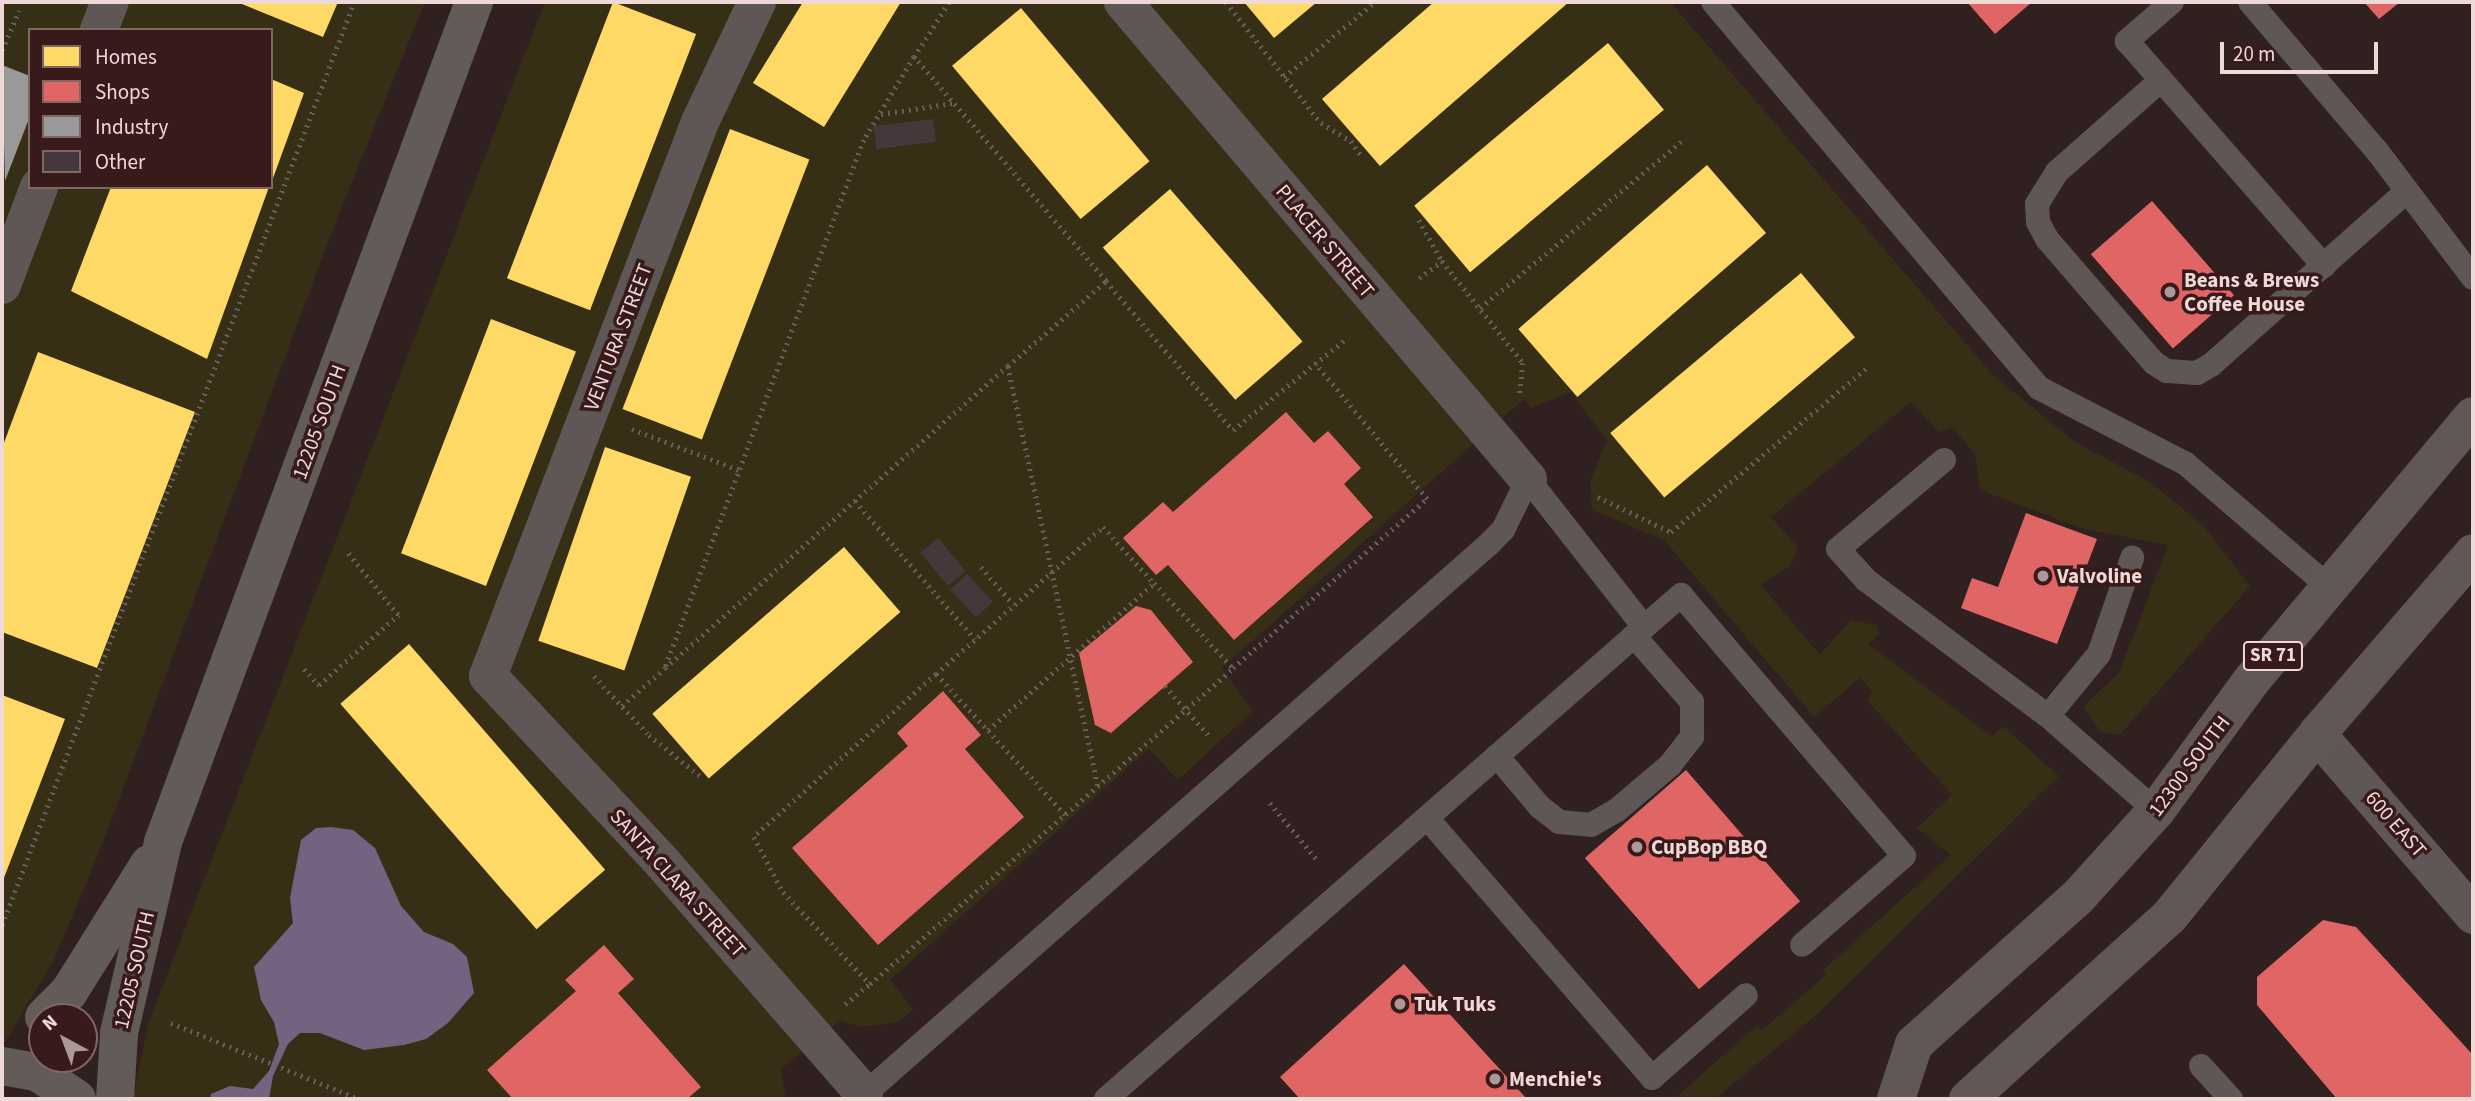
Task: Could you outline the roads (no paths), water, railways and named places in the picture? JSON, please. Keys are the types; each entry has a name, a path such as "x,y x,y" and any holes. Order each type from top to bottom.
{"main road":[{"name":"12300 SOUTH","path":"1896,1099 1913,1044 2077,898 2156,811 2252,680 2473,416"},
{"path":"1968,1099 2169,917 2317,734 2473,553"}],"street":[{"path":"100,28 110,2"},
{"name":"12205 SOUTH","path":"116,1099 119,1033 163,842 474,2"},
{"name":"VENTURA STREET","path":"488,676 700,122 757,2"},
{"name":"PLACER STREET","path":"1123,2 1528,479"},
{"path":"2,285 38,189"},
{"name":"SANTA CLARA STREET","path":"488,676 661,862 861,1097"},
{"name":"600 EAST","path":"2317,734 2473,915"},
{"name":"12205 SOUTH","path":"58,1003 69,992 163,842"},
{"name":"12205 SOUTH","path":"2,1052 28,1030"},
{"path":"2,1066 37,1072 77,1099"}],"lane":[{"path":"1713,2 2039,387 2186,464 2330,588"},
{"path":"2172,2 2127,41 2325,266"},
{"path":"2250,2 2377,150 2473,278"},
{"path":"2161,80 2057,172 2036,204 2038,222 2047,239 2154,363 2181,374 2211,365 2406,192"},
{"path":"1944,460 1838,549 1866,580 2048,716 2156,811"},
{"path":"861,1097 1489,544 1503,530 1528,479 1692,702 1692,737 1670,765 1617,810 1591,825 1559,822 1540,807 1497,756"},
{"path":"2048,716 2099,654 2132,558"},
{"path":"1116,1098 1427,818 1681,595 1904,856 1802,945"},
{"path":"1427,818 1652,1078 1746,995"},
{"path":"2202,1066 2231,1099"}],"place":[{"name":"Beans & Brews Coffee House","path":"2170,292"},
{"name":"Valvoline","path":"2043,576"},
{"name":"CupBop BBQ","path":"1637,847"},
{"name":"Tuk Tuks","path":"1400,1004"},
{"name":"Menchie's","path":"1495,1079"}]}
